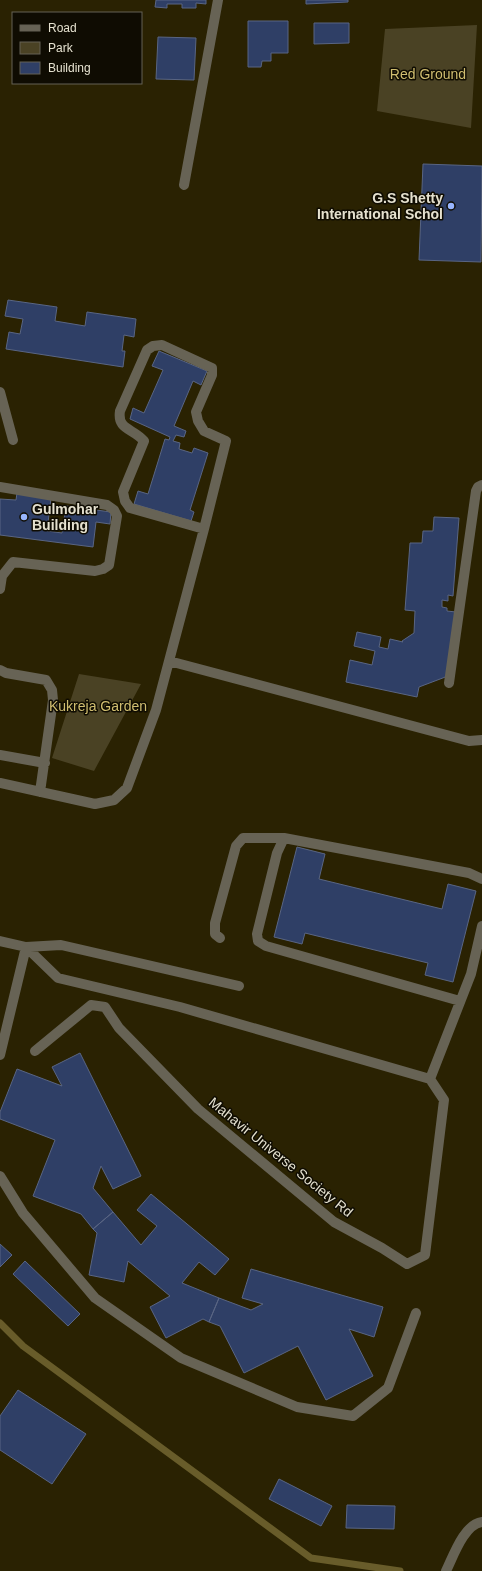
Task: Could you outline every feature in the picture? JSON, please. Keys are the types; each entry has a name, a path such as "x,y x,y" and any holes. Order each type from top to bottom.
{"street":[{"path":"184,185 218,0"},
{"path":"0,783 95,804 114,800 127,788 156,710 204,529 226,441 204,431 198,421 196,412 212,375 212,368 162,345 153,346 147,350 120,411 119,419 123,426 139,434 144,441 123,492 125,501 130,508 204,529"},
{"path":"0,392 13,440"},
{"path":"449,684 476,491 478,487 482,485"},
{"path":"0,487 107,505 114,510 117,516 109,565 103,569 95,571 13,562 2,576 0,589"},
{"path":"169,661 469,741 482,740"},
{"path":"0,670 6,673 46,680 52,690 54,700 40,792"},
{"path":"0,755 45,763"},
{"path":"220,938 215,934 215,923 236,846 243,838 284,838 469,873 482,879"},
{"path":"284,838 277,853 257,934 258,942 266,946 460,1001"},
{"path":"26,947 58,978 180,1007 430,1079 471,974 482,926"},
{"path":"0,941 26,947 61,945 239,986"},
{"path":"0,1055 26,947"},
{"name":"Mahavir Universe Society Rd","path":"35,1051 91,1005 105,1007 119,1028 198,1109 334,1222 382,1248 406,1264 425,1255 444,1100 430,1079"},
{"path":"0,1176 23,1213 95,1298 181,1358 297,1407 353,1416 388,1388 416,1313"},
{"path":"446,1571 466,1531 479,1522 482,1522"}],"green space":[{"name":"Red Ground","path":"477,25 471,128 377,111 385,29"},
{"name":"Kukreja Garden","path":"79,674 141,684 94,771 52,758"}],"building":[{"path":"156,0 206,0 206,4 196,3 196,8 182,8 182,4 167,4 167,8 155,7"},
{"path":"306,0 348,0 348,2 306,4"},
{"path":"248,21 288,21 288,53 271,53 271,61 262,61 261,67 248,67"},
{"path":"314,23 349,23 349,43 314,44"},
{"path":"158,37 196,38 194,80 156,79"},
{"name":"G.S Shetty International Schol","path":"423,164 482,166 481,262 419,260"},
{"path":"8,300 57,307 55,321 85,326 87,312 136,319 134,337 124,335 122,351 125,351 123,367 6,349 9,332 20,334 23,319 5,316"},
{"path":"159,351 207,371 201,385 193,381 174,426 186,431 184,437 176,435 173,441 180,443 179,449 192,453 194,448 208,453 190,510 194,512 191,521 134,504 138,491 148,494 165,439 169,440 170,437 130,419 133,408 144,413 163,370 152,366"},
{"name":"Gulmohar Building","path":"17,493 51,498 47,531 62,533 66,506 111,512 110,524 96,522 93,547 0,535 0,499 16,500"},
{"path":"434,517 459,518 453,596 448,595 448,601 442,600 442,607 447,608 447,611 456,612 448,676 419,687 417,697 346,682 350,660 372,665 375,651 354,646 357,632 381,637 379,647 388,649 390,639 403,642 402,641 414,633 415,611 405,610 410,543 422,543 423,531 433,531"},
{"path":"297,847 325,854 319,879 442,909 448,884 476,891 453,982 425,975 428,963 305,933 302,944 274,937"},
{"path":"80,1053 141,1176 113,1189 101,1166 93,1188 113,1212 93,1229 81,1214 33,1196 55,1140 0,1119 0,1112 17,1069 62,1086 52,1067"},
{"path":"151,1194 229,1259 215,1275 199,1262 182,1283 219,1298 209,1322 203,1319 166,1338 150,1307 170,1296 128,1261 124,1282 89,1275 97,1233 93,1229 113,1212 141,1245 157,1226 137,1210"},
{"path":"0,1244 12,1255 0,1267"},
{"path":"25,1261 80,1314 68,1326 13,1274"},
{"path":"251,1269 383,1307 374,1337 349,1329 373,1376 326,1400 298,1346 244,1373 220,1326 209,1322 219,1298 251,1310 263,1304 242,1298"},
{"path":"18,1390 86,1434 52,1484 0,1450 0,1416"},
{"path":"279,1479 332,1506 321,1526 269,1499"},
{"path":"347,1505 395,1506 394,1529 346,1528"}],"waterway":[{"path":"0,1323 23,1346 311,1558 400,1571"}],"place":[{"name":"G.S Shetty International Schol","path":"451,206"},
{"name":"Gulmohar Building","path":"24,517"}]}
